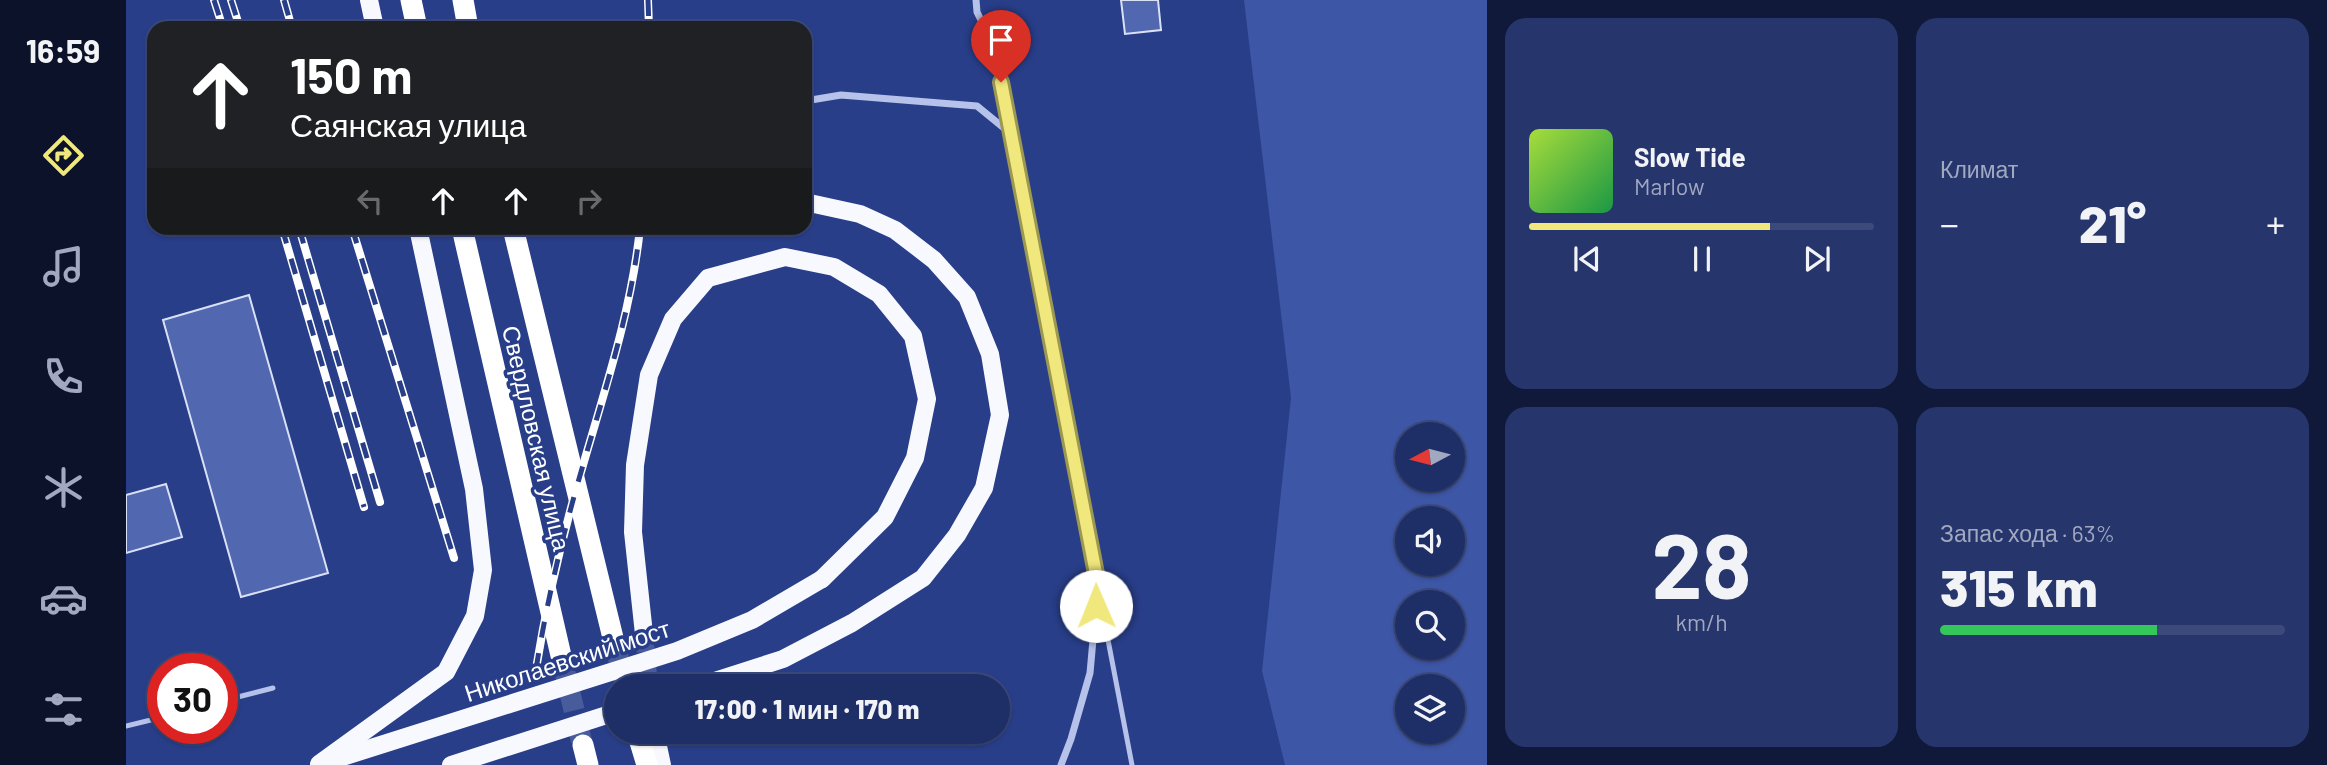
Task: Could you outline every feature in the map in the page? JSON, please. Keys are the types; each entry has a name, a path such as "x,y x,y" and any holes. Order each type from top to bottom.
{"highway":[{"path":"411,0 416,21"},
{"name":"Свердловская улица","path":"465,235 562,660"},
{"name":"Свердловская улица","path":"515,235 614,642"},
{"path":"641,744 647,765"}],"main road":[{"path":"369,0 374,21"},
{"path":"736,674 783,659 852,623 923,578 957,535 984,488 1000,415 990,354 967,297 934,260 895,230 860,214 812,204"},
{"path":"318,765 446,672 475,616 483,570 474,489 420,235"},
{"name":"Николаевский мост","path":"318,765 677,651 752,620 822,579 885,517 915,458 927,399 913,336 879,295 834,267 785,257 708,278 673,319 649,375 635,465 634,532 644,634"},
{"path":"452,765 604,716"},
{"path":"658,744 662,765"}],"street":[{"path":"976,0 977,12 998,55 1098,584 1090,674 1061,765"},
{"path":"812,100 841,96 976,107 1011,133"}],"lane":[{"path":"1098,584 1132,765"},
{"path":"238,697 273,688"},
{"path":"126,726 147,720"}],"shaded area":[{"path":"1244,0 1487,0 1487,765 1285,765 1262,671 1291,398"}],"building":[{"path":"1121,0 1158,0 1161,30 1125,34"},
{"path":"249,295 328,573 241,597 163,320"},
{"path":"166,484 182,537 126,553 126,495"}],"tunnel":[{"path":"644,634 648,674"},
{"path":"614,642 623,674"},
{"path":"562,660 582,743"}],"railway":[{"path":"214,0 221,21"},
{"path":"231,0 238,21"},
{"path":"284,0 290,21"},
{"path":"648,0 649,21"},
{"path":"284,235 364,507"},
{"path":"301,235 380,502"},
{"path":"354,235 454,558"},
{"path":"536,669 565,531 630,293 639,235"}],"route":[{"path":"1001,82 1098,584 1096,606"}]}
